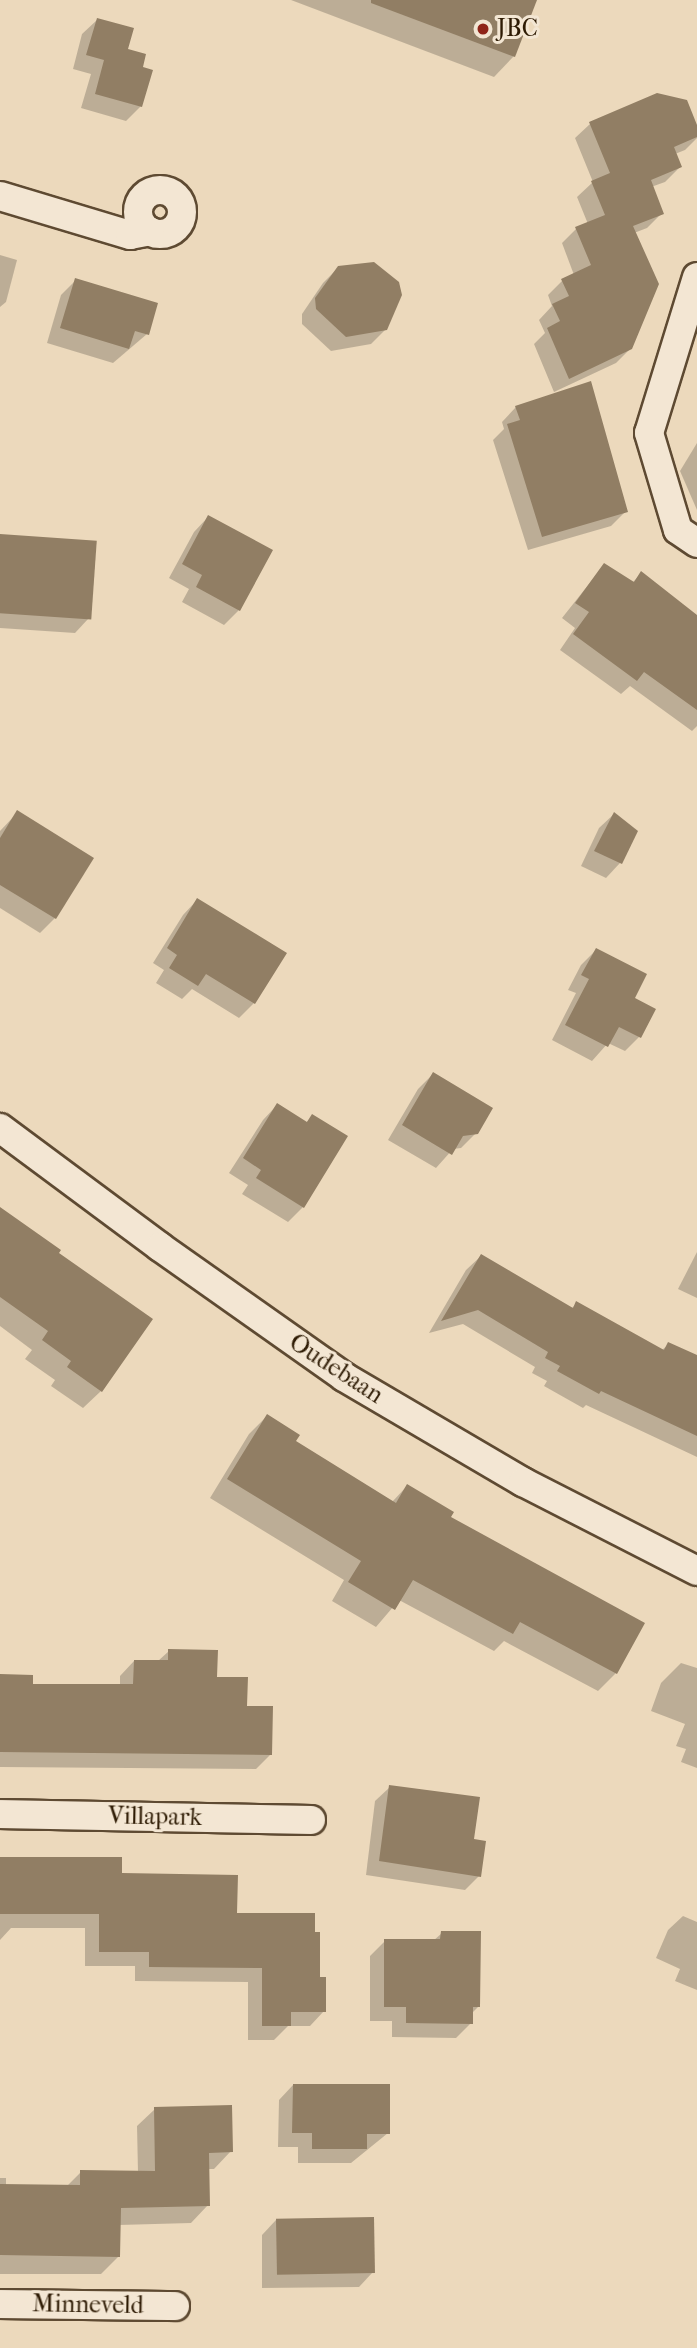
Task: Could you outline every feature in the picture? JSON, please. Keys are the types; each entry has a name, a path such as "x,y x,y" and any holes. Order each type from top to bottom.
{"street":[{"path":"0,196 130,235 150,231"},
{"path":"697,277 649,433 678,530 697,543"},
{"name":"Oudebaan","path":"0,1128 160,1247 344,1377 523,1482 697,1571"},
{"name":"Villapark","path":"0,1814 311,1820"},
{"name":"Minneveld","path":"0,2304 176,2306"}],"building":[{"name":"JBC","path":"371,0 537,0 515,57 371,3"},
{"path":"97,18 134,28 128,49 146,54 143,67 153,70 142,107 95,94 104,60 86,55"},
{"path":"657,93 687,100 697,125 697,137 674,147 682,167 651,180 664,214 633,226 659,284 632,349 569,379 547,328 560,321 552,304 569,296 561,279 591,265 575,227 605,215 591,181 610,173 589,122"},
{"path":"374,262 399,282 402,295 387,330 346,337 316,309 315,298 338,266"},
{"path":"75,278 158,303 149,335 135,331 129,349 60,328"},
{"path":"591,381 628,512 542,537 507,424 520,420 515,406"},
{"path":"208,515 273,550 240,611 196,587 202,575 182,564"},
{"path":"0,534 97,541 91,620 0,613"},
{"path":"604,563 634,582 641,571 697,615 697,710 644,672 637,681 573,634 589,612 575,603"},
{"path":"17,810 94,858 56,919 0,885 0,838"},
{"path":"614,812 638,831 622,864 594,851"},
{"path":"197,898 287,953 255,1004 206,974 198,986 169,968 177,955 167,948"},
{"path":"596,948 647,974 635,998 656,1009 641,1038 619,1027 608,1047 565,1025 589,979 581,975"},
{"path":"433,1072 493,1108 478,1134 463,1136 452,1155 402,1125"},
{"path":"277,1103 307,1122 312,1114 348,1136 304,1208 256,1178 261,1170 243,1158"},
{"path":"0,1207 61,1250 59,1253 153,1319 102,1392 67,1367 71,1361 42,1340 48,1331 0,1297"},
{"path":"481,1254 573,1308 576,1301 664,1350 668,1342 697,1355 697,1436 601,1391 599,1394 557,1371 560,1366 545,1358 548,1352 478,1310 441,1321"},
{"path":"267,1414 300,1435 296,1441 396,1503 407,1484 454,1512 451,1517 645,1623 617,1674 520,1622 513,1634 413,1580 395,1610 348,1582 361,1561 227,1479"},
{"path":"168,1649 218,1650 217,1677 248,1677 247,1706 273,1706 272,1755 0,1752 0,1674 33,1675 33,1684 133,1684 134,1660 168,1660"},
{"path":"389,1785 480,1797 474,1839 486,1841 481,1877 379,1861"},
{"path":"0,1857 122,1857 122,1873 238,1875 237,1913 315,1913 315,1932 320,1932 320,1977 326,1977 326,2012 291,2012 291,2026 262,2026 262,1968 149,1967 149,1952 99,1952 99,1914 0,1914"},
{"path":"441,1931 481,1931 480,2007 473,2007 473,2024 406,2023 406,2007 384,2007 384,1939 440,1939"},
{"path":"293,2084 390,2084 390,2134 367,2134 367,2149 312,2149 312,2133 292,2133"},
{"path":"232,2105 233,2152 209,2153 210,2206 121,2208 120,2257 0,2255 0,2184 80,2185 80,2170 155,2171 154,2107"},
{"path":"374,2217 375,2273 277,2275 276,2219"}],"place":[{"name":"JBC","path":"483,29"}]}
